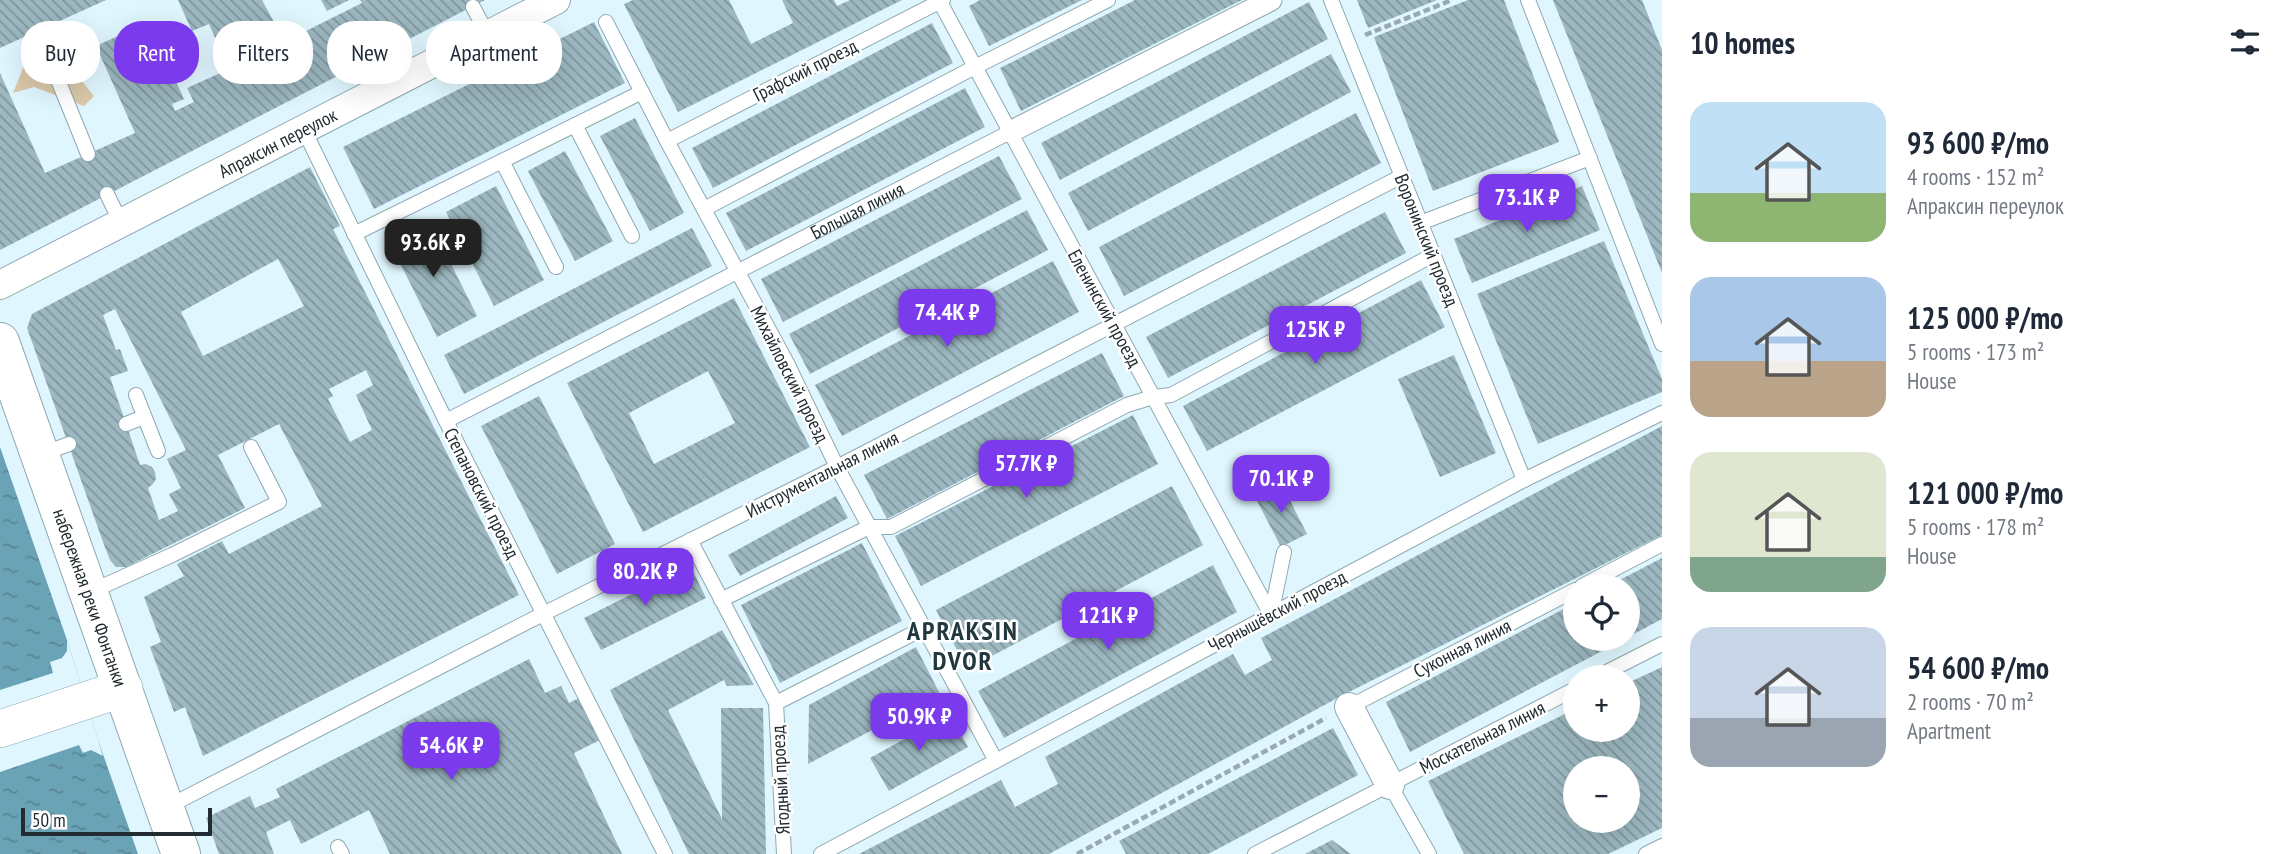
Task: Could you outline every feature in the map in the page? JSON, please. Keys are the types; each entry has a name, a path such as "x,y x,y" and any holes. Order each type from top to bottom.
{"main road":[{"name":"набережная реки Фонтанки","path":"0,342 54,449 89,592 181,854"}],"street":[{"name":"Апраксин переулок","path":"515,21 556,0"},
{"name":"Большая линия","path":"1010,132 1270,0"},
{"name":"Апраксин переулок","path":"0,285 426,67"},
{"path":"0,729 124,688"},
{"path":"1349,707 1390,785"}],"lane":[{"path":"704,209 1108,0"},
{"name":"Воронинский проезд","path":"1331,0 1524,480"},
{"path":"1528,0 1662,344"},
{"name":"Еленинский проезд","path":"942,1 1271,615"},
{"name":"Графский проезд","path":"667,141 942,1"},
{"path":"473,7 480,21"},
{"name":"Михайловский проезд","path":"606,22 787,363 837,467 996,761"},
{"path":"60,84 88,154"},
{"path":"354,234 642,92"},
{"path":"575,125 632,236"},
{"name":"Степановский проезд","path":"304,130 446,421 665,854"},
{"name":"Большая линия","path":"446,421 1010,132"},
{"path":"1420,223 1590,159"},
{"path":"502,161 556,267"},
{"name":"Инструментальная линия","path":"166,808 1402,176"},
{"path":"107,194 121,223"},
{"path":"721,600 869,527 891,527 1127,405 1171,395 1433,256"},
{"path":"136,396 158,451"},
{"name":"Чернышёвский проезд","path":"821,854 1524,480 1662,413"},
{"path":"126,424 144,417"},
{"path":"89,592 279,502 251,447"},
{"path":"690,540 776,703"},
{"path":"1604,574 1662,544"},
{"path":"1271,615 1284,552"},
{"name":"Суконная линия","path":"1349,707 1563,596"},
{"name":"Ягодный проезд","path":"784,854 776,703 924,628"},
{"path":"1621,665 1662,644"},
{"name":"Москательная линия","path":"1255,854 1563,695"},
{"path":"1390,785 1429,854"},
{"path":"1646,854 1662,846"}],"path":[{"path":"1347,42 1452,0"},
{"path":"1077,854 1087,852 1349,707"}],"green space":[{"path":"21,73 21,84 84,84 94,96 84,106 34,87 13,93"}],"water":[{"path":"0,447 67,640 138,854 0,854"}],"pier":[{"path":"67,640 103,756 91,750 83,753 79,745 0,772 0,690 53,673 50,662 62,658 67,651"}],"building":[{"path":"0,0 106,0 60,21 21,21 21,38 0,48"},
{"path":"178,0 262,0 273,21 213,21 213,33 209,24 199,28 199,21 187,21"},
{"path":"321,0 349,0 327,11"},
{"path":"360,0 485,0 444,21 426,21 426,30 412,38 412,21 327,21 327,81 0,250 0,73 45,173 135,133 100,55 100,44 114,38 114,84 177,84 184,99 172,104 175,111 194,102 187,88 213,76 213,84 313,84 313,28 362,3"},
{"path":"633,0 729,0 751,44 793,23 782,0 834,0 837,6 850,0 902,0 678,112 624,4"},
{"path":"980,0 1082,0 989,46 969,6"},
{"path":"1135,0 1242,0 1021,111 1000,68"},
{"path":"1357,0 1437,0 1368,28"},
{"path":"1468,0 1504,0 1559,142 1433,191 1374,37"},
{"path":"1553,0 1642,0 1662,50 1662,273"},
{"path":"1309,2 1328,39 1060,180 1041,143"},
{"path":"594,22 625,83 374,209 343,147 470,84 562,84 562,38"},
{"path":"932,23 953,63 713,188 692,148"},
{"path":"1331,54 1351,92 1088,231 1068,193"},
{"path":"965,88 985,127 746,251 726,213"},
{"path":"1356,113 1381,163 1124,296 1099,247"},
{"path":"635,118 684,213 650,231 600,136"},
{"path":"565,151 613,241 575,261 528,171"},
{"path":"999,156 1022,199 783,322 761,279"},
{"path":"310,167 340,226 333,229 519,595 203,756 185,707 174,712 150,647 161,642 144,597 184,576 177,564 222,541 229,554 322,506 279,424 218,455 245,508 126,567 116,567 103,542 27,328 32,314","holes":["278,259 304,306 203,356 181,312","115,309 186,450 167,459 181,488 169,494 178,511 159,520 148,488 156,479 155,472 146,464 140,465 110,377 128,371 120,349 116,350 103,315","366,370 373,385 356,395 372,430 350,442 328,399 333,396 329,389"]},
{"path":"496,186 544,280 494,306 446,212"},
{"path":"1582,186 1600,230 1472,283 1454,239"},
{"path":"1027,210 1048,250 810,374 789,334"},
{"path":"1385,212 1406,253 1168,378 1146,337"},
{"path":"429,220 477,316 437,337 389,241"},
{"path":"692,228 712,266 464,394 444,355"},
{"path":"1604,241 1662,379 1662,392 1538,444 1477,294"},
{"path":"1053,261 1079,312 842,436 815,385"},
{"path":"1421,280 1445,327 1207,451 1183,406"},
{"path":"734,298 810,447 643,532 567,383","holes":["708,371 735,423 654,464 629,413"]},
{"path":"1102,353 1124,396 887,519 864,475"},
{"path":"1454,355 1496,453 1440,477 1398,379"},
{"path":"539,396 615,544 557,574 481,426"},
{"path":"1133,415 1158,464 921,586 895,536"},
{"path":"1662,426 1662,535 1584,574 1563,574 1563,585 1343,695 1049,854 859,854 1001,780 1015,807 1058,784 1045,757 1233,654 1245,675 1272,660 1261,638"},
{"path":"1281,483 1307,534 1281,547 1255,497"},
{"path":"1172,486 1203,545 967,669 936,610"},
{"path":"836,496 848,518 740,576 728,555"},
{"path":"862,543 902,621 780,683 741,605"},
{"path":"1662,558 1662,619 1640,631 1640,574 1631,574"},
{"path":"690,565 706,598 601,650 584,618"},
{"path":"1213,565 1237,612 1004,738 978,691"},
{"path":"1563,609 1563,651 1602,651 1576,665 1563,665 1563,672 1410,752 1386,702"},
{"path":"722,630 754,685 727,686 724,680 668,710 722,819 721,708 763,708 766,854 689,854 610,690"},
{"path":"916,647 940,694 808,764 809,705"},
{"path":"529,659 545,693 561,686 569,703 579,698 600,740 574,753 622,854 390,854 369,810 301,844 290,820 266,832 274,854 219,854 206,818 250,796 255,808 280,797 276,789"},
{"path":"1662,667 1662,828 1608,854 1464,854 1428,781 1563,715 1563,742 1640,742 1640,677"},
{"path":"950,714 968,747 889,791 870,758"},
{"path":"1333,728 1358,775 1208,854 1126,854 1119,841"},
{"path":"1332,840 1351,854 1305,854"}],"district":[{"name":"APRAKSIN DVOR","path":"963,646"}]}
